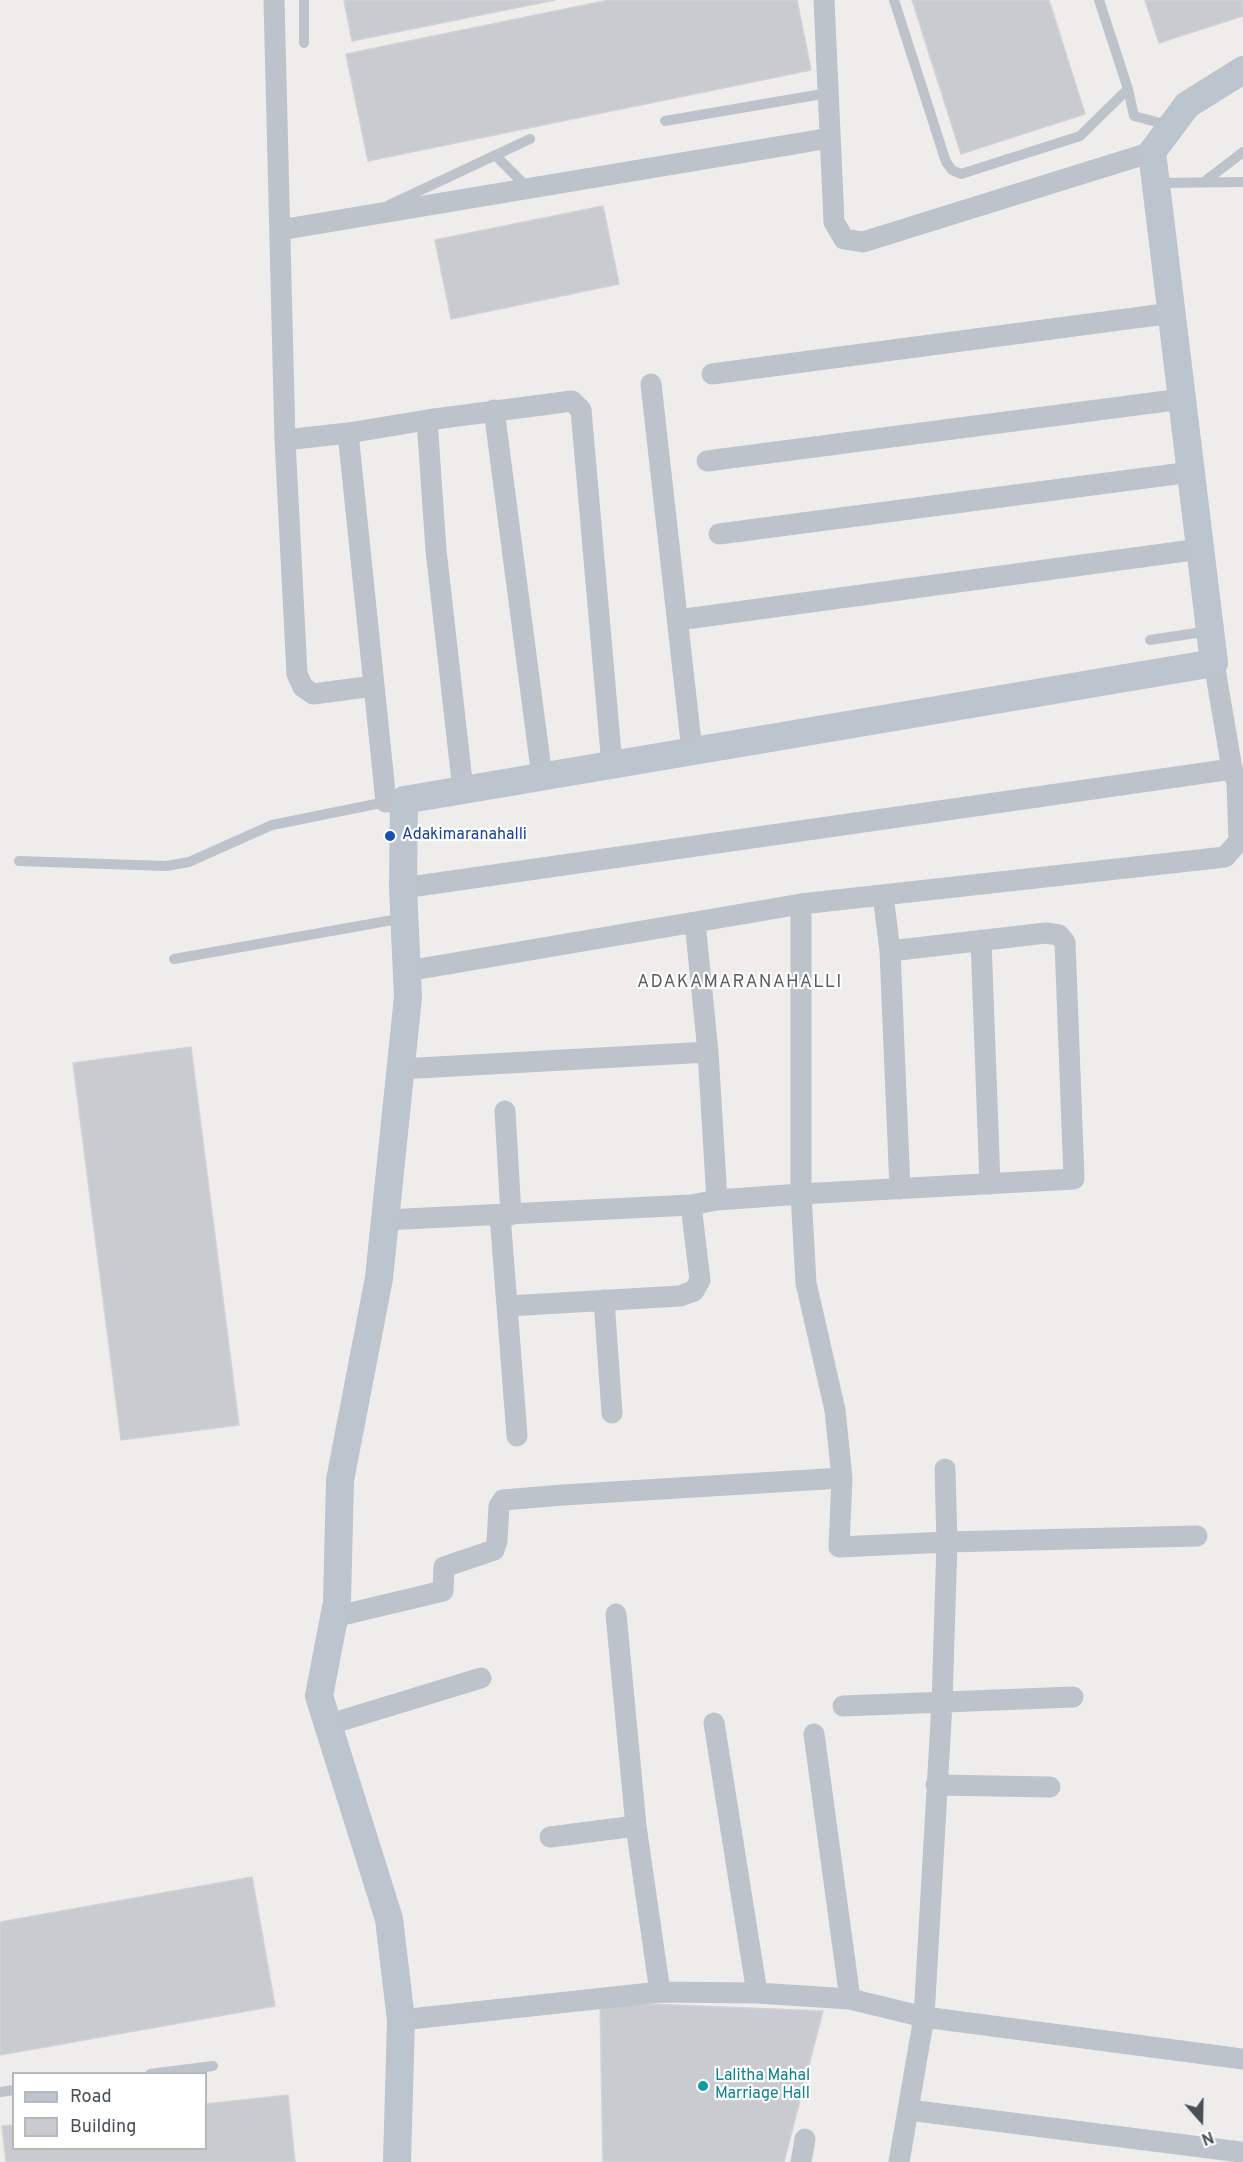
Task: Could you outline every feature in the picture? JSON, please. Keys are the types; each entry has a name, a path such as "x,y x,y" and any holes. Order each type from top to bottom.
{"street":[{"path":"274,0 285,440 297,674 303,687 313,694 374,687"},
{"path":"824,0 834,222 844,239 863,242 1152,152 1187,105 1243,70"},
{"path":"280,230 830,138"},
{"path":"407,971 801,904 1225,857 1242,843 1237,783 1232,769 1214,663 1152,152"},
{"path":"712,374 1172,313"},
{"path":"651,384 692,752"},
{"path":"707,461 1182,399"},
{"path":"285,440 572,401 581,410 612,765"},
{"path":"494,410 542,777"},
{"path":"428,420 436,550 463,790"},
{"path":"348,433 374,687 395,801 403,888 408,997 379,1278 340,1480 337,1602 319,1696 390,1919 402,2020 397,2162"},
{"path":"719,534 1191,472"},
{"path":"678,620 1200,549"},
{"path":"395,801 1214,663"},
{"path":"403,888 1232,769"},
{"path":"883,895 890,951 900,1189"},
{"path":"801,904 801,1194 806,1283 835,1410 842,1478 839,1547 1197,1536"},
{"path":"695,922 708,1052 717,1200"},
{"path":"385,1220 691,1205 717,1200 801,1194 1074,1179 1065,942 1059,935 1046,933 890,951"},
{"path":"981,940 990,1184"},
{"path":"400,1070 708,1052"},
{"path":"505,1111 508,1306 517,1436"},
{"path":"508,1306 680,1296 694,1291 700,1280 691,1205"},
{"path":"604,1300 612,1413"},
{"path":"899,2162 924,2017 942,1703 947,1542 945,1469"},
{"path":"334,1617 443,1591 444,1567 494,1550 497,1541 499,1506 503,1500 842,1478"},
{"path":"616,1614 636,1826 660,1992"},
{"path":"327,1725 481,1678"},
{"path":"843,1706 1073,1697"},
{"path":"714,1723 757,1993"},
{"path":"814,1734 850,1999"},
{"path":"936,1785 1050,1786"},
{"path":"550,1837 636,1826"},
{"path":"402,2020 660,1992 757,1993 850,1999 924,2017 1243,2059"},
{"path":"909,2110 1241,2151"},
{"path":"801,2162 805,2139"}],"lane":[{"path":"304,0 304,43"},
{"path":"894,0 946,162 952,170 961,174 1080,136 1128,89"},
{"path":"1099,0 1128,89 1134,116 1172,126"},
{"path":"665,121 828,93"},
{"path":"366,216 530,139"},
{"path":"1204,182 1243,152"},
{"path":"495,156 529,189"},
{"path":"1156,183 1243,182"},
{"path":"1150,640 1210,630"},
{"path":"19,861 166,866 189,862 272,825 395,801"},
{"path":"174,959 404,917"},
{"path":"159,2072 213,2066"}],"building":[{"path":"344,0 555,0 352,41"},
{"path":"609,0 797,0 811,70 368,161 346,54"},
{"path":"912,0 1049,0 1085,114 961,154"},
{"path":"1145,0 1243,0 1243,16 1159,43"},
{"path":"603,206 619,284 451,319 435,240"},
{"path":"191,1047 239,1425 121,1440 73,1063"},
{"path":"252,1877 275,2006 0,2055 0,1922"},
{"name":"Lalitha Mahal Marriage Hall","path":"600,2002 823,2011 784,2162 603,2162"},
{"path":"288,2095 295,2162 6,2162 2,2126 12,2125 12,2150 207,2150 207,2104"}],"place":[{"name":"Adakimaranahalli","path":"390,836"},
{"name":"Lalitha Mahal Marriage Hall","path":"703,2086"}],"district":[{"name":"ADAKAMARANAHALLI","path":"740,983"}]}
